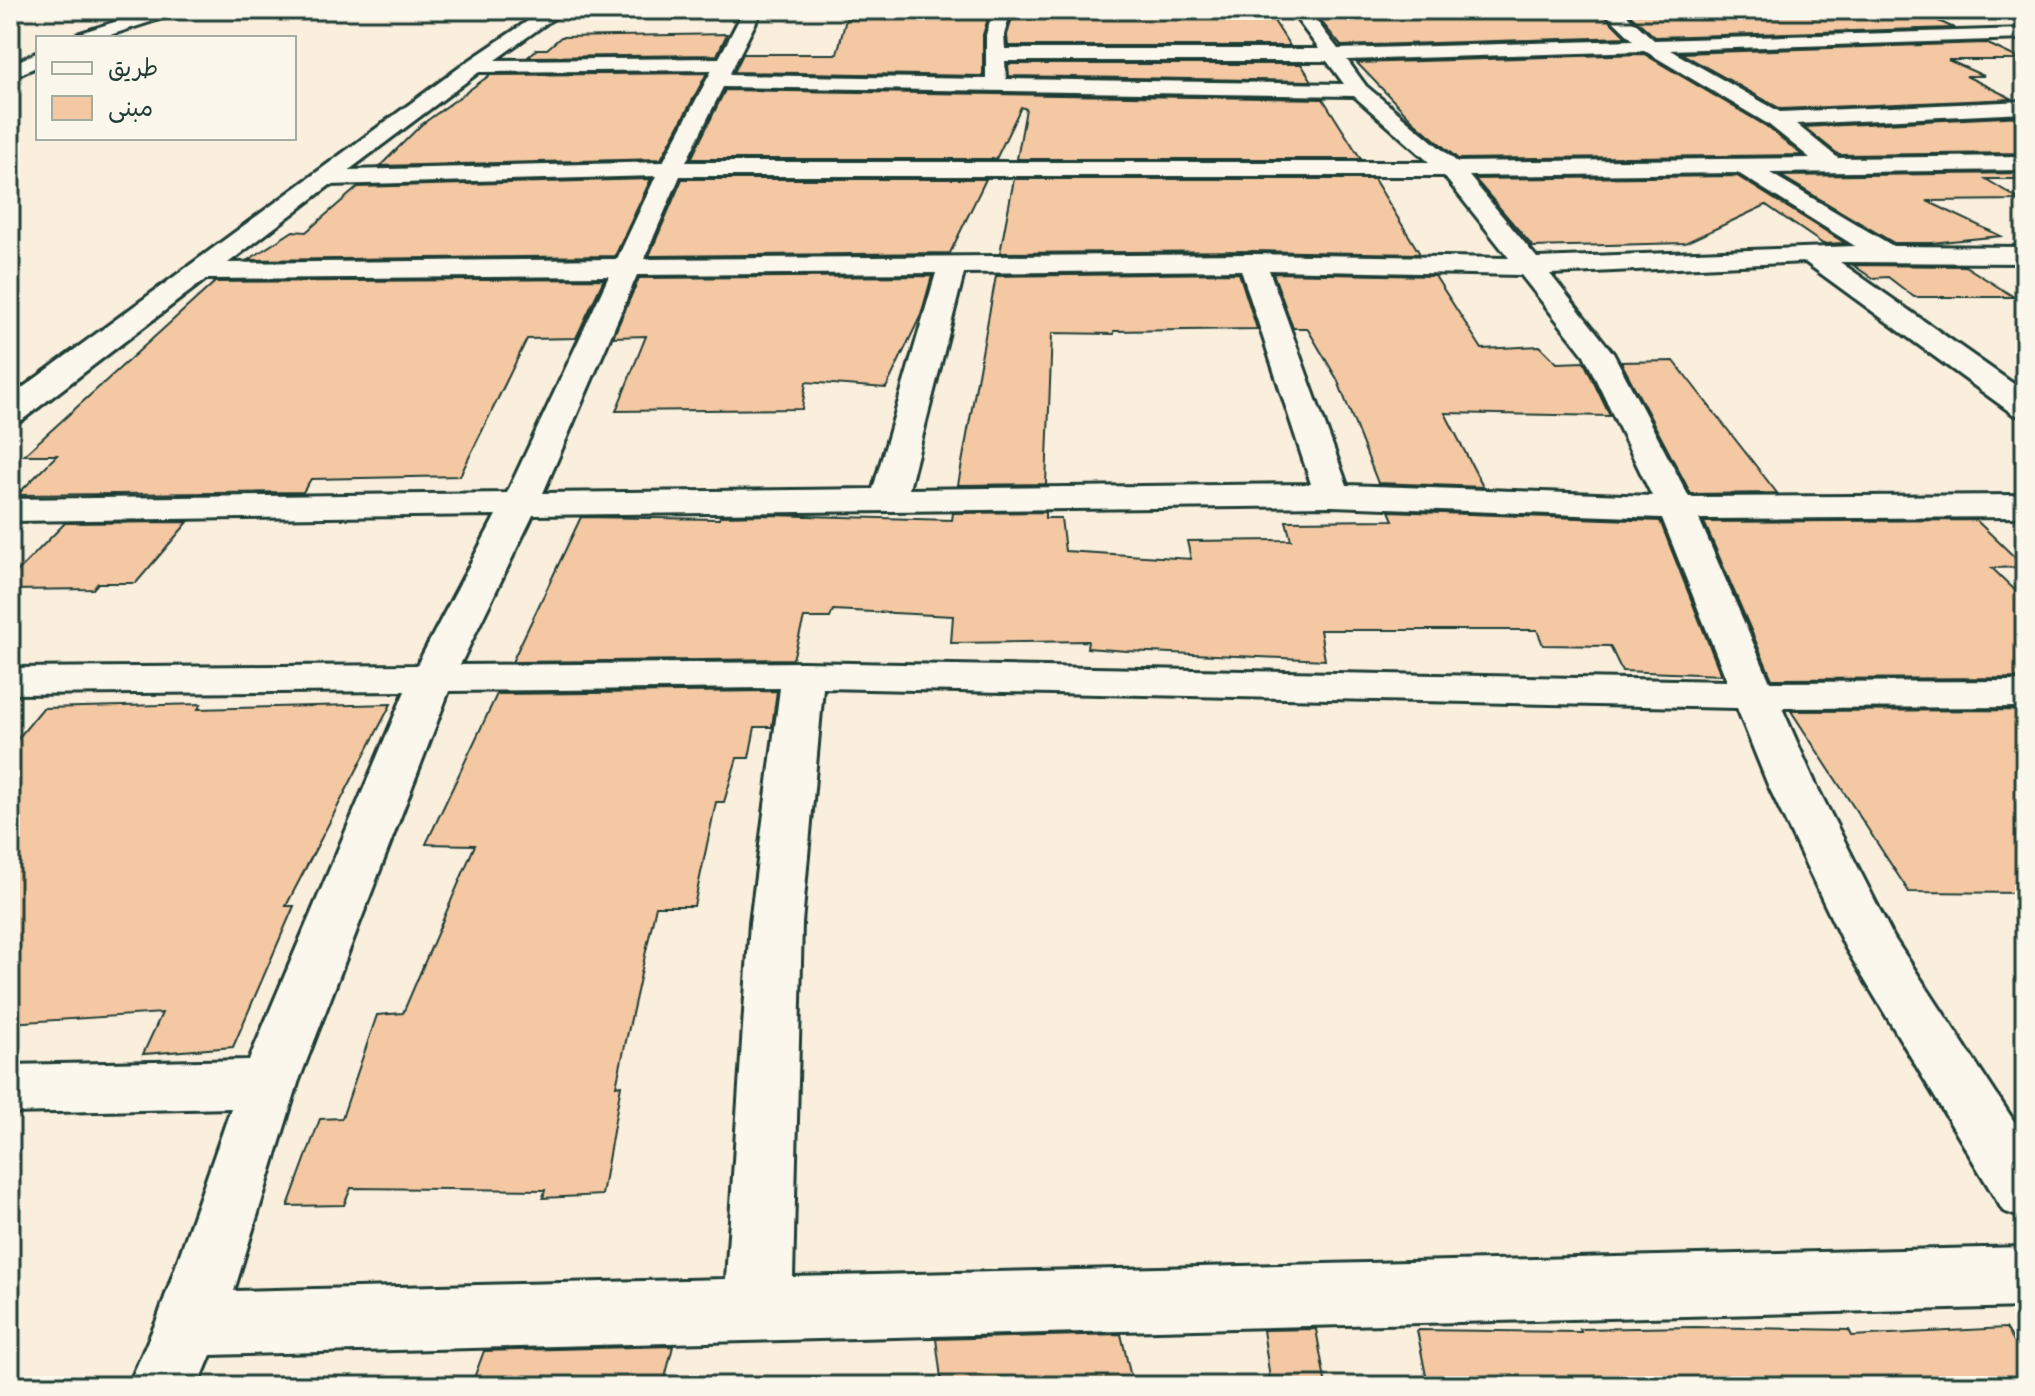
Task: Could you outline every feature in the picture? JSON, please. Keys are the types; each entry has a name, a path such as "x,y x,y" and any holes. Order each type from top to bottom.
{"street":[{"path":"89,36 169,10"},
{"path":"10,413 474,66 556,10"},
{"path":"163,1386 190,1324 269,1083 432,678 520,504 671,169 753,10"},
{"path":"996,83 995,29 1002,10"},
{"path":"1299,10 1359,90 1451,169 1598,353 1676,508 1792,785 1872,947 2025,1192"},
{"path":"1611,10 1652,48 1776,119 1832,165"},
{"path":"994,55 1334,55 1652,48 2025,34"},
{"path":"10,73 36,59"},
{"path":"474,66 996,83 1359,90"},
{"path":"1776,119 2025,107"},
{"path":"324,178 671,169 1451,169 2025,163"},
{"path":"1741,165 1888,255"},
{"path":"200,271 1252,262 1529,267 1811,254 2025,255"},
{"path":"1811,254 2025,407"},
{"path":"1252,262 1292,371 1332,495"},
{"path":"888,500 952,265"},
{"path":"10,510 1332,495 1676,508 2025,506"},
{"path":"758,1309 776,923 803,675"},
{"path":"10,681 803,675 1755,695 2025,694"},
{"path":"10,1089 269,1083"},
{"path":"190,1324 2025,1277"}],"building":[{"path":"1118,10 1267,10 1290,46 1008,46 1007,35 1013,15 1119,16"},
{"path":"1312,10 1599,10 1626,37 1341,46"},
{"path":"1625,10 1914,10 1954,28 1655,37"},
{"path":"887,15 989,15 983,35 983,76 734,72 743,54 837,54 846,19 886,19"},
{"path":"727,34 717,55 528,57 537,49 547,49 561,37"},
{"path":"1986,43 2022,60 1948,60 1984,76 1966,76 2013,99 1781,109 1681,53"},
{"path":"1644,54 1766,126 1802,155 1458,159 1413,121 1357,63"},
{"path":"1008,64 1301,64 1312,81 1009,76"},
{"path":"707,73 661,159 380,166 421,125 490,75"},
{"path":"725,90 1323,99 1361,159 1017,159 1026,109 1021,107 996,159 691,159"},
{"path":"2025,116 2025,153 1839,155 1804,127"},
{"path":"2025,173 2025,179 1986,179 2020,200 1927,201 2001,236 1931,243 1894,243 1781,176"},
{"path":"1737,176 1845,243 1823,244 1766,205 1685,243 1533,247 1475,179"},
{"path":"651,179 615,256 248,260 293,231 306,232 358,187"},
{"path":"682,179 986,179 950,253 649,256"},
{"path":"1014,179 1374,179 1420,254 1252,251 1000,253"},
{"path":"1853,265 1965,266 2014,297 1914,297 1888,277 1872,278"},
{"path":"1239,273 1257,329 1052,333 1046,484 958,485 996,276"},
{"path":"1273,273 1435,276 1482,349 1540,346 1557,363 1584,362 1610,416 1445,413 1483,487 1378,483 1337,379 1307,328 1293,328"},
{"path":"932,276 921,315 886,388 806,382 802,409 616,411 646,336 613,337 639,278"},
{"path":"604,279 576,338 527,339 460,476 311,479 303,492 17,495 57,455 24,455 215,282"},
{"path":"1674,361 1777,493 1691,494 1621,362"},
{"path":"1389,511 1660,521 1721,675 1622,671 1610,646 1543,645 1537,630 1320,630 1325,660 1087,648 1088,641 951,643 953,616 833,610 830,618 804,618 793,659 512,662 581,517 719,519 720,516 769,515 952,520 953,513 1045,512 1045,518 1061,518 1065,551 1191,559 1187,541 1291,540 1286,521 1393,520"},
{"path":"1976,520 2025,567 1992,568 2025,600 2025,678 1772,679 1704,522"},
{"path":"188,522 136,583 98,583 93,589 10,590 10,579 65,523"},
{"path":"777,691 772,727 755,727 749,758 737,758 724,802 716,802 694,906 656,906 616,1086 621,1085 602,1195 543,1198 545,1190 351,1188 344,1205 288,1206 320,1119 342,1118 377,1015 403,1013 475,845 426,844 497,694"},
{"path":"201,704 198,709 391,704 286,906 294,906 233,1047 143,1054 162,1013 10,1023 10,748 43,708"},
{"path":"2025,710 2025,893 1909,892 1791,711"},
{"path":"1694,1327 1849,1330 1852,1336 2006,1328 2025,1359 2025,1386 1814,1386 1812,1382 1428,1386 1417,1330 1581,1332 1580,1329"},
{"path":"1316,1329 1326,1386 1271,1386 1263,1330"},
{"path":"1121,1334 1133,1386 942,1386 936,1339"},
{"path":"673,1346 663,1386 471,1386 484,1351"}]}
